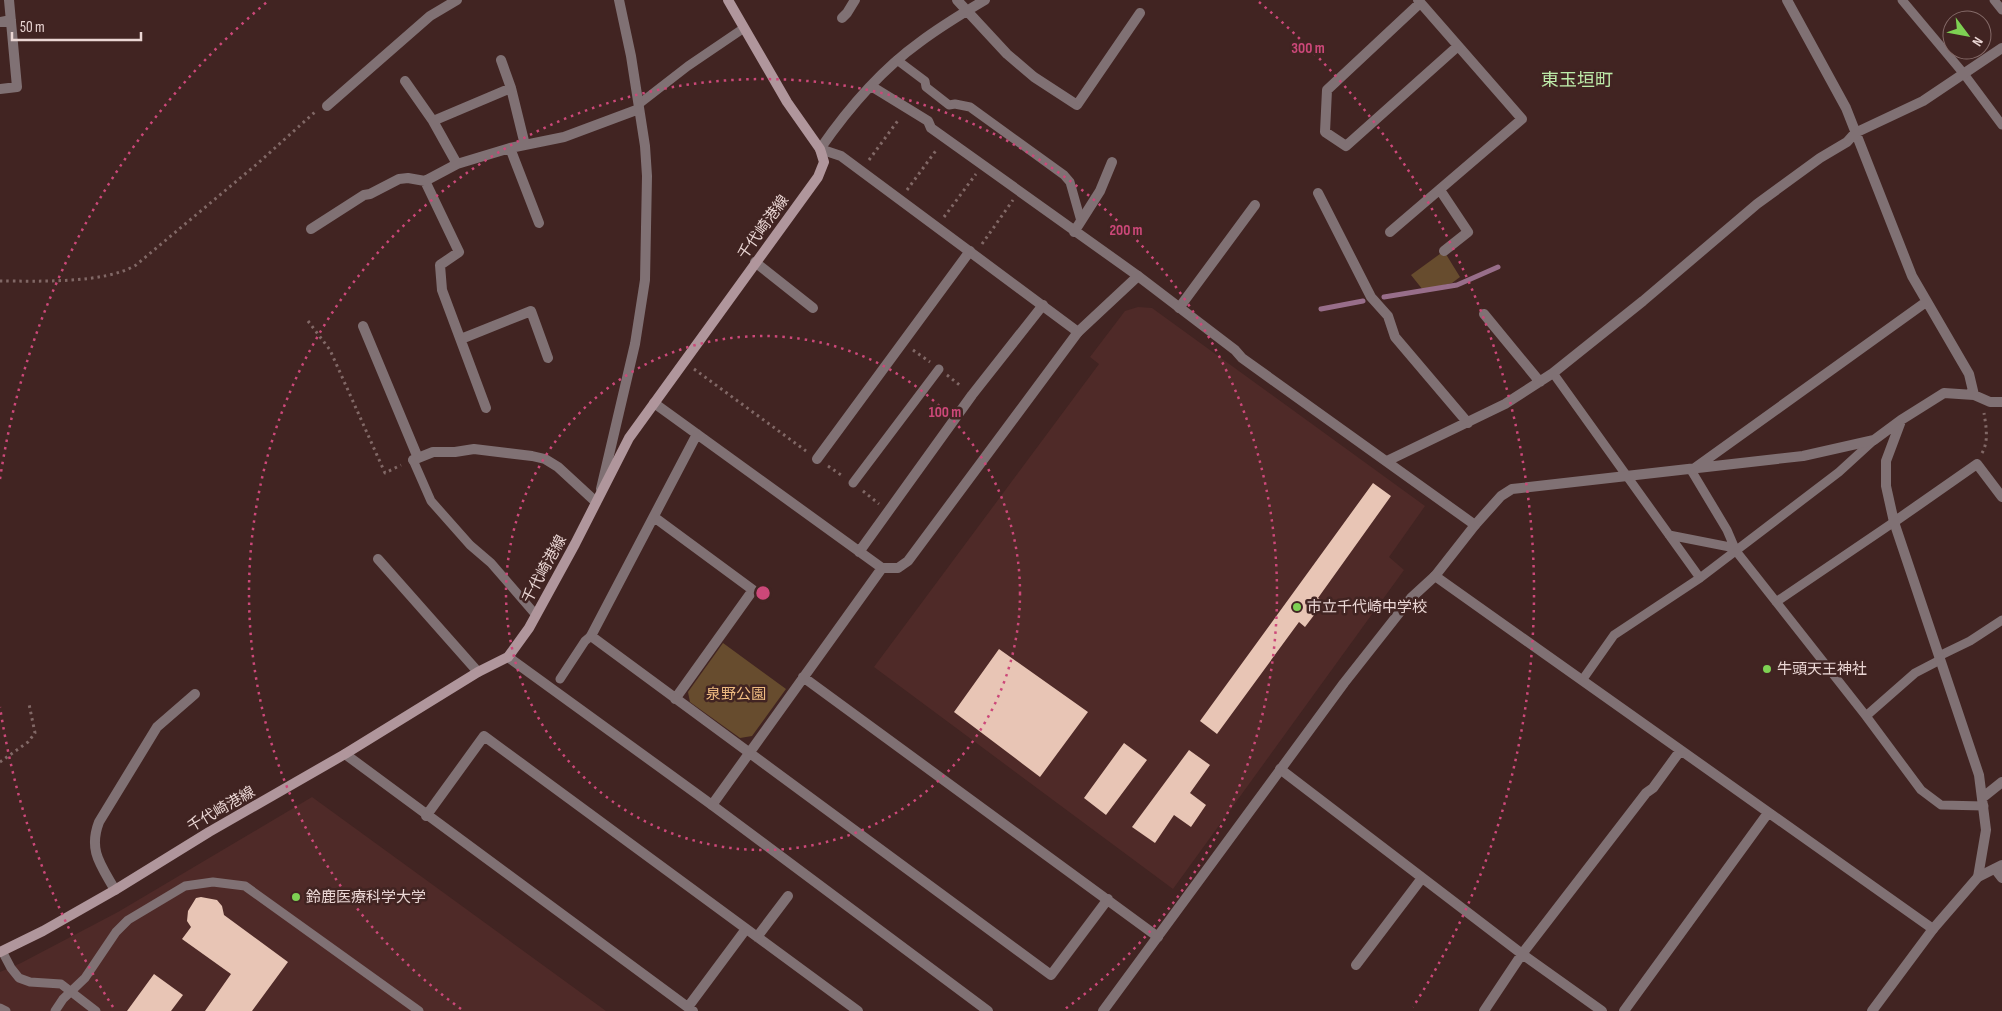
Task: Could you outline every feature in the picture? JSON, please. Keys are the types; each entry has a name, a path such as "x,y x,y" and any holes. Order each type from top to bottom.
{"main road":[{"path":"728,0 787,102 820,149"},
{"name":"千代崎港線","path":"1,951 43,931 115,890 209,832 345,754 478,672 508,657 536,615 629,438 818,177 824,162 820,149"}],"street":[{"path":"0,89 17,87 9,0"},
{"path":"327,106 430,16 457,0"},
{"path":"363,326 416,459 433,452 456,452 474,449 532,456 545,459 558,467 598,498 635,344 645,280 647,176 645,146 619,0"},
{"path":"842,18 855,0"},
{"path":"957,0 1007,54 1028,72 1077,105 1140,13"},
{"path":"985,0 920,42 897,60 871,86 820,149 842,156 1078,332"},
{"path":"1787,0 1846,108 1905,260 1926,302 1969,374 1974,395"},
{"path":"1390,232 1522,119 1458,46 1419,2 1327,90 1324,132 1346,146 1458,46"},
{"path":"0,22 11,20"},
{"path":"1387,461 1505,404 1540,382 1643,302 1757,204 1820,158 1847,142 1855,133 1923,101 2002,48"},
{"path":"501,60 511,88 525,145"},
{"path":"405,81 433,121 457,164"},
{"path":"871,86 928,121 931,128 1138,276 1235,350 1242,358 1475,525"},
{"path":"433,121 511,88"},
{"path":"311,229 364,195 370,194 399,179 408,178 425,182 457,164 510,148 564,138 639,106"},
{"path":"510,148 539,223"},
{"path":"1074,232 1100,191 1112,162"},
{"path":"425,182 459,252 440,264 442,290 486,408"},
{"path":"1440,190 1468,232 1444,251"},
{"path":"1318,194 1371,297 1388,316 1395,337 1468,423"},
{"path":"1179,308 1255,205"},
{"path":"817,459 973,252"},
{"path":"755,262 813,308"},
{"path":"654,403 882,568 898,568 908,561 1078,332 1138,276"},
{"path":"1691,470 1926,302"},
{"path":"859,552 972,395 1043,305"},
{"path":"461,339 531,311 548,358"},
{"path":"1484,314 1540,382"},
{"path":"1103,1011 1280,769 1411,598 1435,576 1475,525 1501,496 1512,489 1803,456 1874,440 1901,420 1944,393 1974,395 1990,402 2002,402"},
{"path":"1901,420 1886,461 1886,486 1894,522 1979,775 1986,830 1978,878"},
{"path":"697,434 591,636 675,700 1051,975 1108,899"},
{"path":"1894,522 1977,464 2002,497"},
{"path":"654,516 753,590 675,700"},
{"path":"378,559 478,672"},
{"path":"712,805 882,568"},
{"path":"1435,576 1933,929"},
{"path":"508,657 712,805 988,1011"},
{"path":"803,677 1158,937"},
{"path":"115,890 96,855 95,833 157,727 195,694"},
{"path":"426,816 484,736 858,1011"},
{"path":"1484,1011 1522,954 1680,751"},
{"path":"345,754 426,816 690,1009 746,929"},
{"path":"1280,769 1522,954 1602,1011"},
{"path":"1983,802 2002,782"},
{"path":"1624,1011 1768,813"},
{"path":"1872,1011 1933,929 1978,878 1999,867 2002,878"},
{"path":"1356,965 1422,878"},
{"path":"757,937 788,896"}],"lane":[{"path":"1902,0 1964,74 2002,125"},
{"path":"1994,0 2002,10"},
{"path":"639,106 688,66 744,28"},
{"path":"897,60 925,81 926,87 949,105 955,104 970,107 1064,175 1070,182 1081,221"},
{"path":"854,483 939,369"},
{"path":"1553,373 1700,578"},
{"path":"1583,680 1614,635 1700,578 1839,472 1874,440"},
{"path":"416,459 431,501 536,615"},
{"path":"1691,470 1736,549 1921,790 1940,805 1983,802"},
{"path":"1776,602 1894,522"},
{"path":"1669,535 1736,549"},
{"path":"1866,716 1915,673 2002,620"},
{"path":"560,679 591,636"},
{"path":"55,1011 63,999 85,978 116,932 128,920 185,886 213,882 245,886 419,1011"},
{"path":"1,951 19,978 30,982 61,984 96,1011"},
{"path":"0,1008 6,1011"}],"path":[{"path":"0,281 101,278 125,272 136,265 257,164 318,110 327,106"},
{"path":"862,171 906,108"},
{"path":"900,199 945,138"},
{"path":"937,227 982,165"},
{"path":"973,252 1019,191"},
{"path":"308,321 330,350 385,473 416,459"},
{"path":"684,362 817,459 854,483 888,512"},
{"path":"1974,395 1984,412 1987,430 1985,449 1977,464"},
{"path":"0,762 28,742 35,733 29,704"}],"shaded area":[{"path":"1138,307 1152,308 1425,506 1389,557 1404,570 1173,889 874,667 1099,364 1090,357 1125,311"},
{"name":"鈴鹿医療科学大学","path":"312,797 606,1011 0,1011 0,972 118,912"}],"green space":[{"path":"1444,251 1460,277 1452,283 1423,290 1411,275"},
{"name":"泉野公園","path":"723,643 786,689 752,736 740,738 690,702 688,692"}],"building":[{"name":"市立千代崎中学校","path":"1373,483 1391,496 1318,598 1324,602 1305,627 1299,622 1217,734 1200,721"},
{"path":"999,649 1088,712 1040,777 954,712"},
{"path":"1124,743 1147,760 1106,815 1084,798"},
{"path":"1189,750 1210,765 1190,793 1206,805 1191,827 1174,815 1155,843 1132,827"},
{"path":"196,898 217,900 222,906 224,915 288,962 252,1011 205,1011 231,974 182,939 191,927 187,921 188,911"},
{"path":"154,974 183,995 171,1011 127,1011"}],"waterway":[{"path":"1384,297 1457,285 1498,267"},
{"path":"1321,309 1363,301"}],"place":[{"name":"市立千代崎中学校","path":"1297,607"},
{"name":"牛頭天王神社","path":"1767,669"},
{"name":"鈴鹿医療科学大学","path":"296,897"}],"district":[{"name":"東玉垣町","path":"1577,80"}]}
